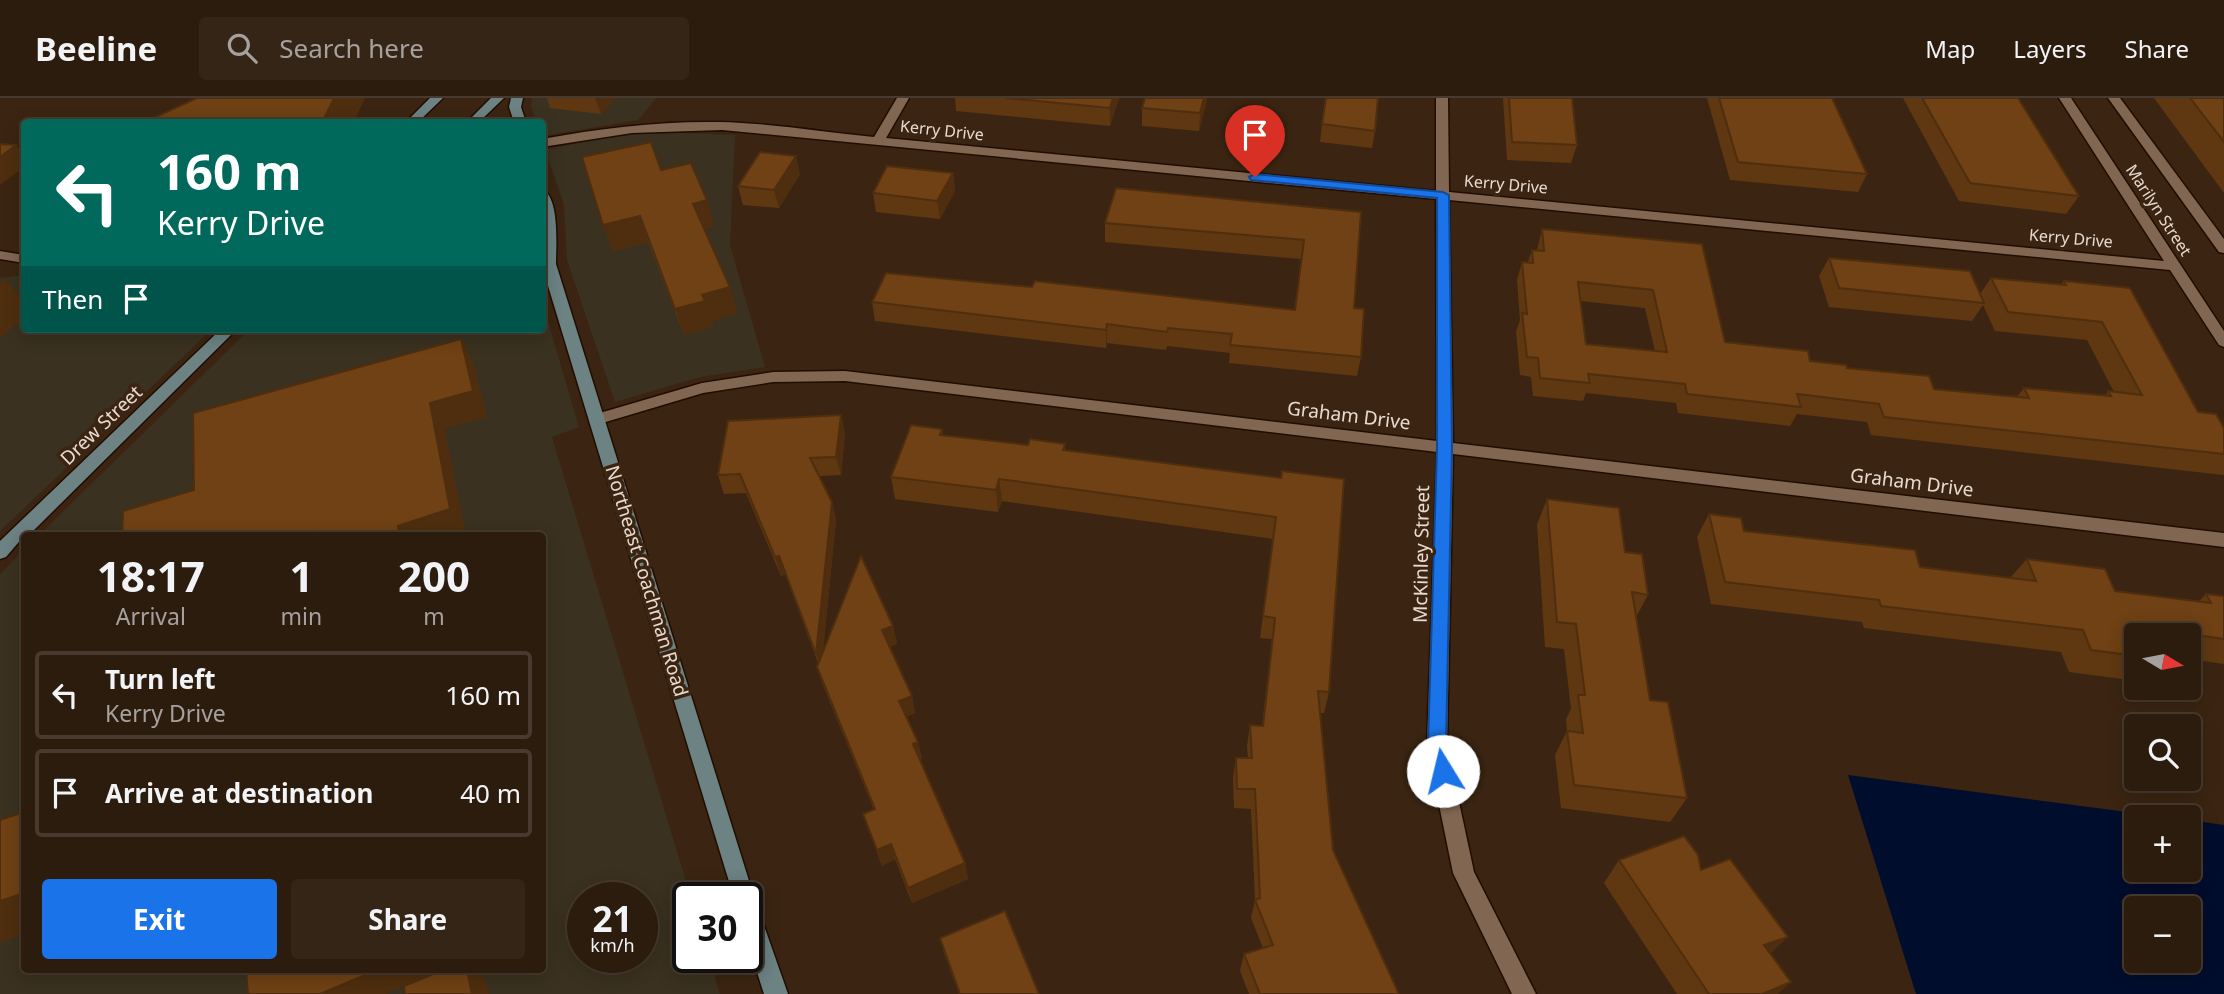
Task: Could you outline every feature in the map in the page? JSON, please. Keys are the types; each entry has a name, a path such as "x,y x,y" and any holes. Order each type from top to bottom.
{"main road":[{"path":"415,119 437,98"},
{"path":"485,118 486,98"},
{"path":"485,118 498,98"},
{"path":"517,98 515,107 519,119"},
{"name":"Northeast Coachman Road","path":"546,203 546,259 598,419 694,741 740,882"},
{"name":"Drew Street","path":"0,552 226,333"},
{"path":"763,955 776,994"}],"street":[{"path":"878,141 903,98"},
{"name":"McKinley Street","path":"1442,98 1445,448 1437,746 1464,873 1524,994"},
{"name":"Marilyn Street","path":"2065,98 2224,342"},
{"path":"2115,98 2224,249"},
{"name":"Kerry Drive","path":"546,142 607,130 663,125 722,126 2175,266"},
{"path":"0,255 21,258"},
{"path":"2207,317 2224,318"},
{"name":"Graham Drive","path":"598,419 702,388 773,377 845,376 2224,540"}],"shaded area":[{"path":"532,98 656,98 638,120 546,135 546,119 535,119 531,106"},
{"path":"661,132 735,135 730,245 765,367 700,377 615,402 567,260 564,205 546,153 546,150 608,137"},
{"path":"21,275 21,333 208,333 0,531 0,278"},
{"path":"546,315 579,427 552,437 686,882 672,882 672,973 714,973 720,994 0,994 0,574 21,553 21,973 546,973 546,532 42,532 246,333 546,333"}],"water":[{"path":"1848,775 2124,812 2124,882 2201,882 2201,822 2224,825 2224,994 1916,994"}],"building":[{"path":"197,98 334,98 324,119 151,119"},
{"path":"1006,98 1113,98 1110,108"},
{"path":"1145,98 1204,98 1200,113 1142,108"},
{"path":"1326,98 1378,98 1375,131 1322,124"},
{"path":"1509,98 1572,98 1577,145 1512,142"},
{"path":"1719,98 1832,98 1867,174 1738,162"},
{"path":"1922,98 2018,98 2079,196 1970,183"},
{"path":"2190,98 2224,98 2224,142"},
{"path":"651,142 661,170 691,163 707,200 693,204 730,287 702,295 705,301 675,309 640,216 603,225 582,157"},
{"path":"0,144 16,145 0,157"},
{"path":"760,152 796,156 774,190 738,186"},
{"path":"887,166 953,173 937,201 873,193"},
{"path":"1116,188 1361,212 1354,308 1364,309 1361,357 1230,345 1232,334 1168,328 1167,332 1107,324 1106,330 872,302 886,273 1032,287 1035,281 1295,310 1304,240 1105,223"},
{"path":"1542,229 1702,244 1725,342 1808,351 1810,361 1846,365 1847,368 1929,376 1934,389 2029,398 2024,388 2111,396 2108,391 2142,395 2102,322 2008,312 1991,278 2066,285 2064,281 2130,288 2198,412 2216,414 2224,428 2224,454 1884,417 1879,404 1797,394 1801,407 1687,394 1685,384 1588,374 1590,383 1540,378 1538,358 1527,357 1522,313 1527,314 1522,262 1533,263 1532,250 1544,251","holes":["1578,282 1653,290 1667,352 1586,344"]},
{"path":"1829,258 1970,271 1984,303 1839,288"},
{"path":"461,339 473,391 430,403 450,509 398,526 399,532 122,532 123,511 194,490 193,413"},
{"path":"841,415 836,457 810,458 832,502 816,654 779,556 775,557 740,474 718,475 728,421"},
{"path":"911,425 942,429 940,435 1028,445 1030,439 1065,444 1063,450 1281,478 1282,471 1344,479 1329,692 1318,691 1333,850 1399,994 1260,994 1244,954 1273,945 1255,900 1260,898 1255,789 1237,789 1236,758 1252,758 1250,725 1263,726 1275,618 1263,616 1276,517 999,479 996,490 891,477"},
{"path":"1547,499 1619,508 1625,552 1642,554 1648,595 1632,592 1650,700 1668,702 1687,798 1574,785 1567,731 1583,733 1578,695 1585,695 1576,624 1557,622"},
{"path":"1709,514 1741,518 1744,531 1915,550 1920,567 2036,581 2027,559 2105,569 2115,591 2211,603 2206,594 2224,596 2224,639 2202,636 2202,623 2124,623 2124,654 2091,650 2083,630 1881,606 1879,600 1725,582"},
{"path":"861,556 893,626 882,630 912,696 899,701 918,742 913,744 965,863 908,888 891,844 877,850 863,814 875,809 817,667"},
{"path":"21,813 21,894 0,901 0,820"},
{"path":"1684,836 1698,855 1701,870 1730,859 1788,937 1764,945 1791,982 1762,994 1709,994 1619,860"},
{"path":"1005,911 1039,994 960,994 940,938"},
{"path":"246,973 370,973 320,994 248,994"},
{"path":"436,973 468,973 472,994 405,994 404,986"}],"route":[{"path":"1255,177 1443,195 1445,448 1437,746 1443,771"}]}
